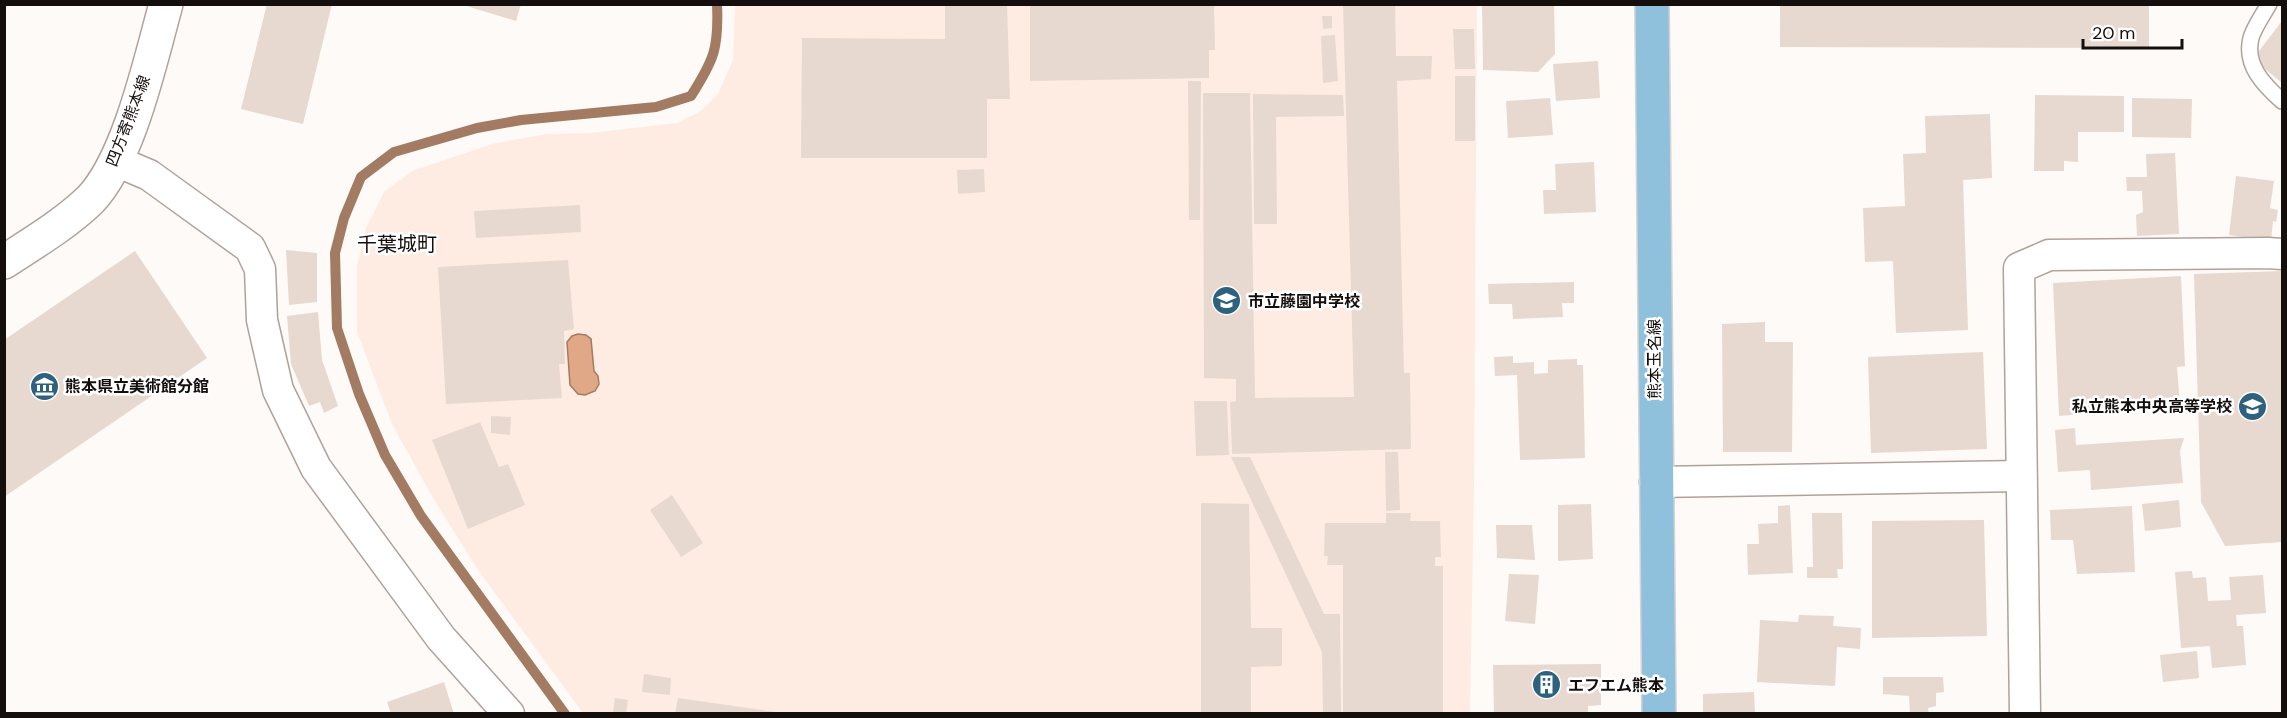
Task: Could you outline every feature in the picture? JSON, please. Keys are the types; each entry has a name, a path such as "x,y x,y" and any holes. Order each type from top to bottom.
{"main road":[{"name":"四方寄熊本線","path":"4,262 59,225 91,199 116,161 142,89 166,4"},
{"name":"熊本玉名線","path":"1652,4 1659,714"}],"street":[{"path":"116,161 149,175 250,248 260,269 262,321 278,390 316,468 441,638 509,714"},
{"path":"2025,714 2019,268 2049,255 2283,254"},
{"path":"1655,482 2021,476"}],"lane":[{"path":"2269,4 2251,38 2250,64 2271,91 2283,102"}],"shaded area":[{"path":"735,5 1477,5 1470,713 583,713 478,570 433,498 392,424 357,332 357,266 366,228 384,192 412,171 492,144 546,134 590,133 677,123 701,111 718,94 733,60"},
{"path":"586,335 591,339 594,371 598,376 599,384 595,391 585,395 578,394 570,385 567,342 572,336"}],"building":[{"path":"267,4 332,4 303,124 241,109"},
{"path":"460,4 521,4 516,21"},
{"path":"945,4 1007,4 1010,99 987,99 987,158 801,158 802,38 945,39"},
{"path":"1030,4 1214,4 1215,50 1209,50 1209,78 1030,81"},
{"path":"1343,4 1395,4 1396,56 1432,56 1431,79 1397,81 1404,373 1410,373 1411,449 1232,454 1230,402 1236,401 1236,379 1204,378 1203,93 1250,93 1255,398 1354,397"},
{"path":"1482,4 1554,4 1555,54 1538,72 1483,70"},
{"path":"1780,4 2149,4 2149,48 1780,47"},
{"path":"1322,16 1332,16 1332,28 1323,29"},
{"path":"2282,21 2282,83 2253,59"},
{"path":"1453,29 1474,29 1475,69 1455,69"},
{"path":"1335,35 1338,81 1323,83 1321,36"},
{"path":"1598,61 1600,98 1556,101 1553,64"},
{"path":"1455,76 1475,76 1475,141 1455,141"},
{"path":"1188,81 1201,81 1200,220 1189,220"},
{"path":"1253,94 1343,95 1344,116 1276,117 1277,224 1254,224"},
{"path":"2035,95 2124,96 2124,132 2078,132 2078,162 2064,161 2064,171 2034,171"},
{"path":"1550,98 1553,135 1508,138 1506,101"},
{"path":"2132,98 2192,99 2191,138 2132,137"},
{"path":"1990,114 1992,178 1963,180 1968,330 1896,333 1893,261 1865,262 1863,208 1905,206 1903,154 1926,153 1925,116"},
{"path":"2175,153 2179,234 2137,236 2136,215 2143,212 2142,191 2127,191 2126,177 2147,177 2146,154"},
{"path":"1594,162 1596,212 1544,214 1543,190 1556,190 1555,164"},
{"path":"984,169 985,192 958,194 957,170"},
{"path":"2236,176 2274,181 2270,208 2278,210 2276,222 2273,221 2271,241 2229,235"},
{"path":"580,205 581,232 476,238 474,211"},
{"path":"286,250 317,253 317,302 289,305"},
{"path":"135,251 207,358 4,497 4,340"},
{"path":"568,260 574,329 564,331 565,364 559,364 562,398 446,404 438,267"},
{"path":"2282,271 2282,542 2225,546 2201,502 2194,274"},
{"path":"2181,276 2185,366 2177,367 2180,405 2059,416 2053,283"},
{"path":"1574,282 1574,303 1562,303 1563,317 1513,319 1512,304 1489,304 1488,284"},
{"path":"318,312 322,360 338,406 324,413 320,402 309,406 291,364 287,316"},
{"path":"1765,322 1765,342 1793,342 1792,452 1723,452 1722,324"},
{"path":"1983,352 1987,449 1871,453 1868,357"},
{"path":"1513,356 1513,363 1534,362 1534,374 1548,373 1548,360 1577,359 1577,365 1583,365 1585,458 1520,460 1517,375 1495,376 1494,357"},
{"path":"1194,401 1227,401 1229,455 1196,456"},
{"path":"491,416 511,417 510,435 491,433"},
{"path":"480,422 499,467 508,464 525,505 468,529 432,440"},
{"path":"2075,428 2076,445 2184,438 2180,451 2183,483 2091,490 2090,470 2058,472 2055,430"},
{"path":"1385,452 1398,452 1400,510 1386,511"},
{"path":"1231,457 1250,457 1324,614 1340,614 1341,714 1323,714 1322,652"},
{"path":"672,495 703,543 681,557 650,510"},
{"path":"2179,500 2181,527 2145,531 2142,504"},
{"path":"1201,503 1249,504 1251,628 1282,628 1282,666 1251,667 1251,714 1201,714"},
{"path":"1591,504 1593,559 1558,561 1558,505"},
{"path":"1790,505 1793,573 1748,575 1747,544 1759,544 1758,524 1778,523 1778,506"},
{"path":"2132,506 2135,572 2077,574 2073,540 2051,540 2050,510"},
{"path":"1386,513 1411,513 1410,521 1440,521 1441,557 1435,557 1435,566 1443,566 1443,714 1343,714 1343,565 1327,565 1328,556 1324,556 1325,523 1386,523"},
{"path":"1812,513 1842,513 1843,569 1837,569 1838,578 1807,578 1807,567 1813,567"},
{"path":"1984,520 1987,636 1872,638 1872,521"},
{"path":"1496,525 1532,525 1535,560 1497,558"},
{"path":"2192,571 2193,578 2206,577 2208,601 2231,600 2229,577 2263,575 2266,613 2236,615 2237,626 2243,626 2246,665 2212,668 2210,646 2181,648 2175,572"},
{"path":"1509,574 1539,575 1535,624 1505,621"},
{"path":"1799,615 1834,616 1833,626 1861,628 1860,649 1837,647 1835,686 1757,682 1760,620 1798,622"},
{"path":"2197,651 2199,678 2163,682 2160,655"},
{"name":"エフエム熊本","path":"1601,664 1601,705 1588,706 1588,714 1494,714 1493,665"},
{"path":"644,674 671,678 670,695 642,692"},
{"path":"1883,677 1943,677 1944,692 1936,693 1936,706 1928,708 1929,714 1910,714 1909,696 1883,694"},
{"path":"444,682 454,714 391,714 387,702"},
{"path":"1754,692 1755,714 1703,714 1703,694"},
{"path":"615,698 628,700 626,714 613,713"},
{"path":"678,698 777,712 777,714 675,714"}],"waterway":[{"path":"565,714 421,516 385,455 359,394 337,328 335,253 344,218 361,177 394,152 477,128 521,120 656,107 691,96 710,63 716,43 717,4"}],"place":[{"name":"市立藤園中学校","path":"1227,301"},
{"name":"熊本県立美術館分館","path":"44,386"},
{"name":"私立熊本中央高等学校","path":"2253,406"},
{"name":"エフエム熊本","path":"1547,685"}],"district":[{"name":"千葉城町","path":"397,244"}]}
